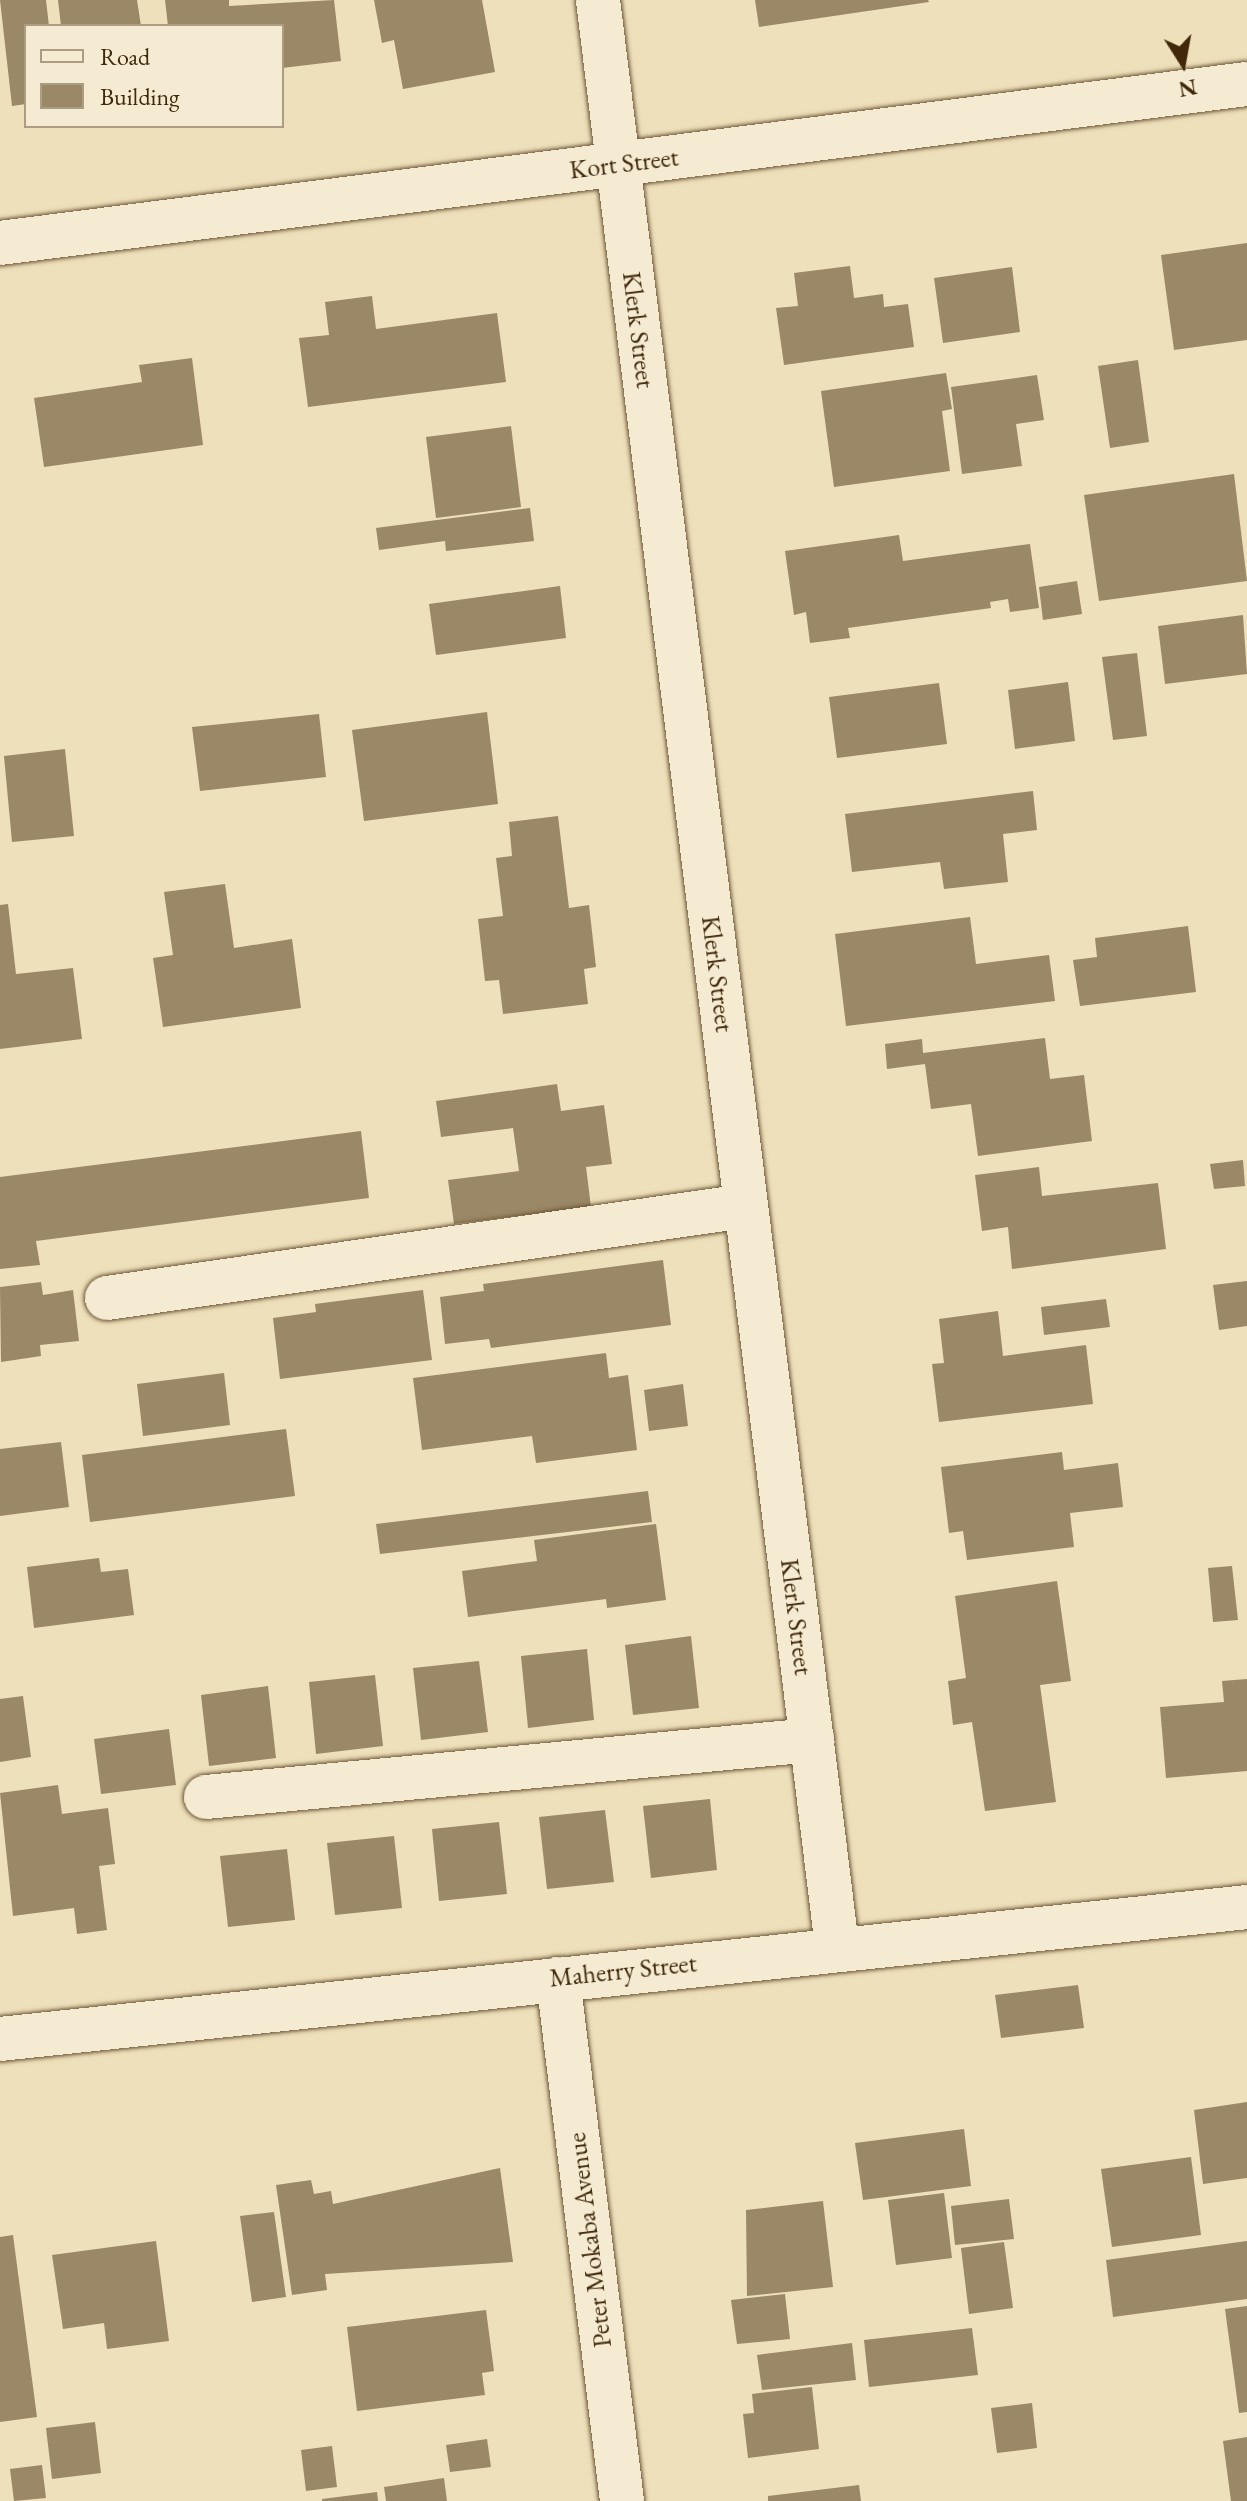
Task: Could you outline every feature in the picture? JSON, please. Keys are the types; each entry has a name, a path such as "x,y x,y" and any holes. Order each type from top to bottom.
{"street":[{"name":"Klerk Street","path":"598,0 837,1947"},
{"name":"Kort Street","path":"0,243 1247,84"},
{"path":"107,1298 745,1206"},
{"path":"206,1797 812,1740"},
{"name":"Maherry Street","path":"0,2039 837,1947 1247,1907"},
{"name":"Peter Mokaba Avenue","path":"558,1979 622,2501"}],"building":[{"path":"0,0 46,0 49,24 24,24 24,104 12,106"},
{"path":"58,0 137,0 141,24 61,24"},
{"path":"165,0 229,0 229,6 334,0 341,61 284,68 284,24 168,24"},
{"path":"374,0 482,0 495,72 403,89 394,40 382,43"},
{"path":"755,0 928,0 929,2 759,27"},
{"path":"1247,243 1247,340 1174,350 1161,255"},
{"path":"850,266 854,298 883,294 884,307 908,304 914,347 784,365 776,308 798,306 794,273"},
{"path":"1012,267 1020,332 943,343 934,278"},
{"path":"372,296 376,329 497,313 506,382 308,407 299,338 329,335 325,302"},
{"path":"192,358 203,445 44,467 34,398 142,382 139,365"},
{"path":"1138,360 1149,442 1110,448 1098,366"},
{"path":"946,373 952,409 942,411 950,471 834,487 821,391"},
{"path":"1037,375 1044,420 1016,424 1022,466 962,474 951,387"},
{"path":"511,426 521,507 436,518 426,437"},
{"path":"1234,474 1247,581 1099,601 1084,495"},
{"path":"530,508 534,541 446,551 445,541 379,550 376,528"},
{"path":"899,535 903,561 1030,544 1039,608 1010,612 1008,599 990,602 991,608 848,628 850,638 810,643 806,612 794,615 785,551"},
{"path":"1077,581 1082,614 1043,620 1039,587"},
{"path":"560,586 566,638 436,655 429,604"},
{"path":"1243,615 1247,674 1165,684 1158,626"},
{"path":"1137,653 1147,736 1113,740 1102,657"},
{"path":"1068,682 1075,741 1015,749 1008,690"},
{"path":"939,683 947,744 837,758 829,697"},
{"path":"487,712 498,804 364,821 352,730"},
{"path":"319,714 326,777 200,791 192,727"},
{"path":"65,749 74,836 12,842 4,756"},
{"path":"1033,791 1037,830 1003,834 1008,882 944,889 940,862 852,872 845,814"},
{"path":"558,816 569,908 589,905 596,967 584,969 588,1004 503,1014 499,980 485,981 478,919 503,916 496,858 512,856 509,822"},
{"path":"225,884 234,948 292,939 301,1008 163,1027 153,958 173,955 164,892"},
{"path":"8,904 16,974 73,968 82,1039 0,1049 0,905"},
{"path":"970,917 976,964 1049,955 1055,1001 846,1026 835,934"},
{"path":"1188,926 1196,992 1080,1006 1073,960 1097,957 1095,938"},
{"path":"1045,1038 1050,1079 1084,1075 1092,1141 978,1156 971,1104 931,1109 925,1064 887,1069 885,1044 922,1039 923,1053"},
{"path":"557,1084 561,1111 604,1105 612,1164 586,1167 591,1207 454,1224 448,1180 519,1171 513,1128 441,1137 436,1101"},
{"path":"361,1131 369,1198 36,1241 40,1265 0,1269 0,1177"},
{"path":"1243,1160 1245,1186 1214,1189 1210,1164"},
{"path":"1039,1167 1042,1196 1158,1183 1166,1249 1012,1269 1008,1227 982,1231 975,1175"},
{"path":"663,1260 671,1325 491,1348 489,1339 445,1344 440,1297 484,1291 483,1284"},
{"path":"1247,1281 1247,1326 1219,1330 1213,1285"},
{"path":"41,1282 43,1295 73,1290 79,1341 40,1345 41,1356 1,1362 0,1287"},
{"path":"423,1290 432,1360 280,1379 273,1318 316,1312 315,1304"},
{"path":"1106,1299 1110,1327 1044,1335 1041,1307"},
{"path":"998,1311 1003,1356 1086,1345 1093,1404 939,1422 932,1364 944,1363 939,1319"},
{"path":"606,1353 609,1378 628,1375 637,1450 536,1463 532,1436 422,1450 413,1378"},
{"path":"224,1373 230,1425 143,1436 137,1384"},
{"path":"683,1384 688,1426 649,1431 644,1390"},
{"path":"286,1429 295,1496 90,1522 82,1455"},
{"path":"61,1442 69,1507 0,1516 0,1449"},
{"path":"1062,1452 1064,1470 1118,1463 1123,1507 1070,1513 1074,1547 967,1560 963,1531 949,1533 941,1467"},
{"path":"648,1491 652,1522 380,1554 376,1524"},
{"path":"656,1524 666,1600 607,1608 606,1599 468,1617 462,1571 537,1561 534,1540"},
{"path":"99,1558 101,1572 128,1569 134,1615 34,1628 27,1567"},
{"path":"1232,1566 1238,1620 1213,1622 1208,1568"},
{"path":"1057,1581 1071,1681 1040,1685 1056,1802 985,1811 972,1722 953,1725 948,1681 966,1678 955,1596"},
{"path":"691,1636 699,1708 633,1715 625,1645"},
{"path":"587,1649 594,1720 528,1728 521,1656"},
{"path":"479,1661 488,1732 421,1740 413,1668"},
{"path":"375,1675 383,1746 316,1754 309,1682"},
{"path":"1247,1679 1247,1771 1166,1778 1160,1707 1224,1702 1222,1681"},
{"path":"268,1686 276,1758 209,1766 201,1695"},
{"path":"23,1696 31,1757 0,1762 0,1699"},
{"path":"169,1729 176,1785 101,1794 94,1739"},
{"path":"58,1785 62,1814 108,1808 115,1864 99,1866 107,1930 77,1934 74,1908 13,1916 0,1793"},
{"path":"710,1799 717,1870 651,1878 643,1806"},
{"path":"605,1810 614,1882 547,1889 539,1817"},
{"path":"499,1822 507,1894 439,1901 432,1829"},
{"path":"394,1836 402,1908 335,1915 327,1843"},
{"path":"287,1849 295,1920 228,1927 220,1856"},
{"path":"1078,1985 1084,2028 1001,2038 995,1995"},
{"path":"1247,2102 1247,2178 1203,2184 1194,2110"},
{"path":"964,2129 971,2186 863,2200 855,2143"},
{"path":"1191,2157 1201,2235 1112,2247 1101,2169"},
{"path":"500,2168 513,2262 325,2274 327,2290 292,2295 276,2185 311,2180 314,2194 331,2191 333,2204"},
{"path":"944,2193 952,2258 896,2265 888,2200"},
{"path":"1009,2199 1014,2239 955,2245 951,2206"},
{"path":"823,2201 833,2287 747,2296 746,2210"},
{"path":"274,2212 286,2297 252,2302 240,2216"},
{"path":"13,2235 37,2417 0,2422 0,2237"},
{"path":"156,2241 169,2341 107,2349 104,2323 63,2329 52,2255"},
{"path":"1247,2241 1247,2299 1113,2317 1106,2260"},
{"path":"1004,2242 1013,2308 969,2314 961,2248"},
{"path":"785,2294 790,2339 737,2344 731,2300"},
{"path":"1247,2306 1247,2412 1239,2413 1225,2309"},
{"path":"486,2310 494,2371 482,2373 485,2395 357,2411 347,2327"},
{"path":"972,2328 978,2375 869,2387 864,2340"},
{"path":"852,2343 856,2380 762,2390 757,2355"},
{"path":"812,2387 819,2449 748,2458 743,2414 754,2413 752,2394"},
{"path":"1032,2403 1037,2448 997,2453 991,2408"},
{"path":"95,2422 101,2473 52,2479 46,2428"},
{"path":"1247,2437 1247,2501 1231,2501 1223,2441"},
{"path":"487,2439 491,2467 450,2472 446,2445"},
{"path":"332,2446 337,2487 306,2491 301,2450"},
{"path":"42,2465 46,2498 14,2501 10,2469"},
{"path":"444,2478 447,2501 386,2501 384,2487"},
{"path":"859,2485 861,2501 768,2501 768,2496"},
{"path":"377,2492 378,2501 322,2501 322,2499"}]}
